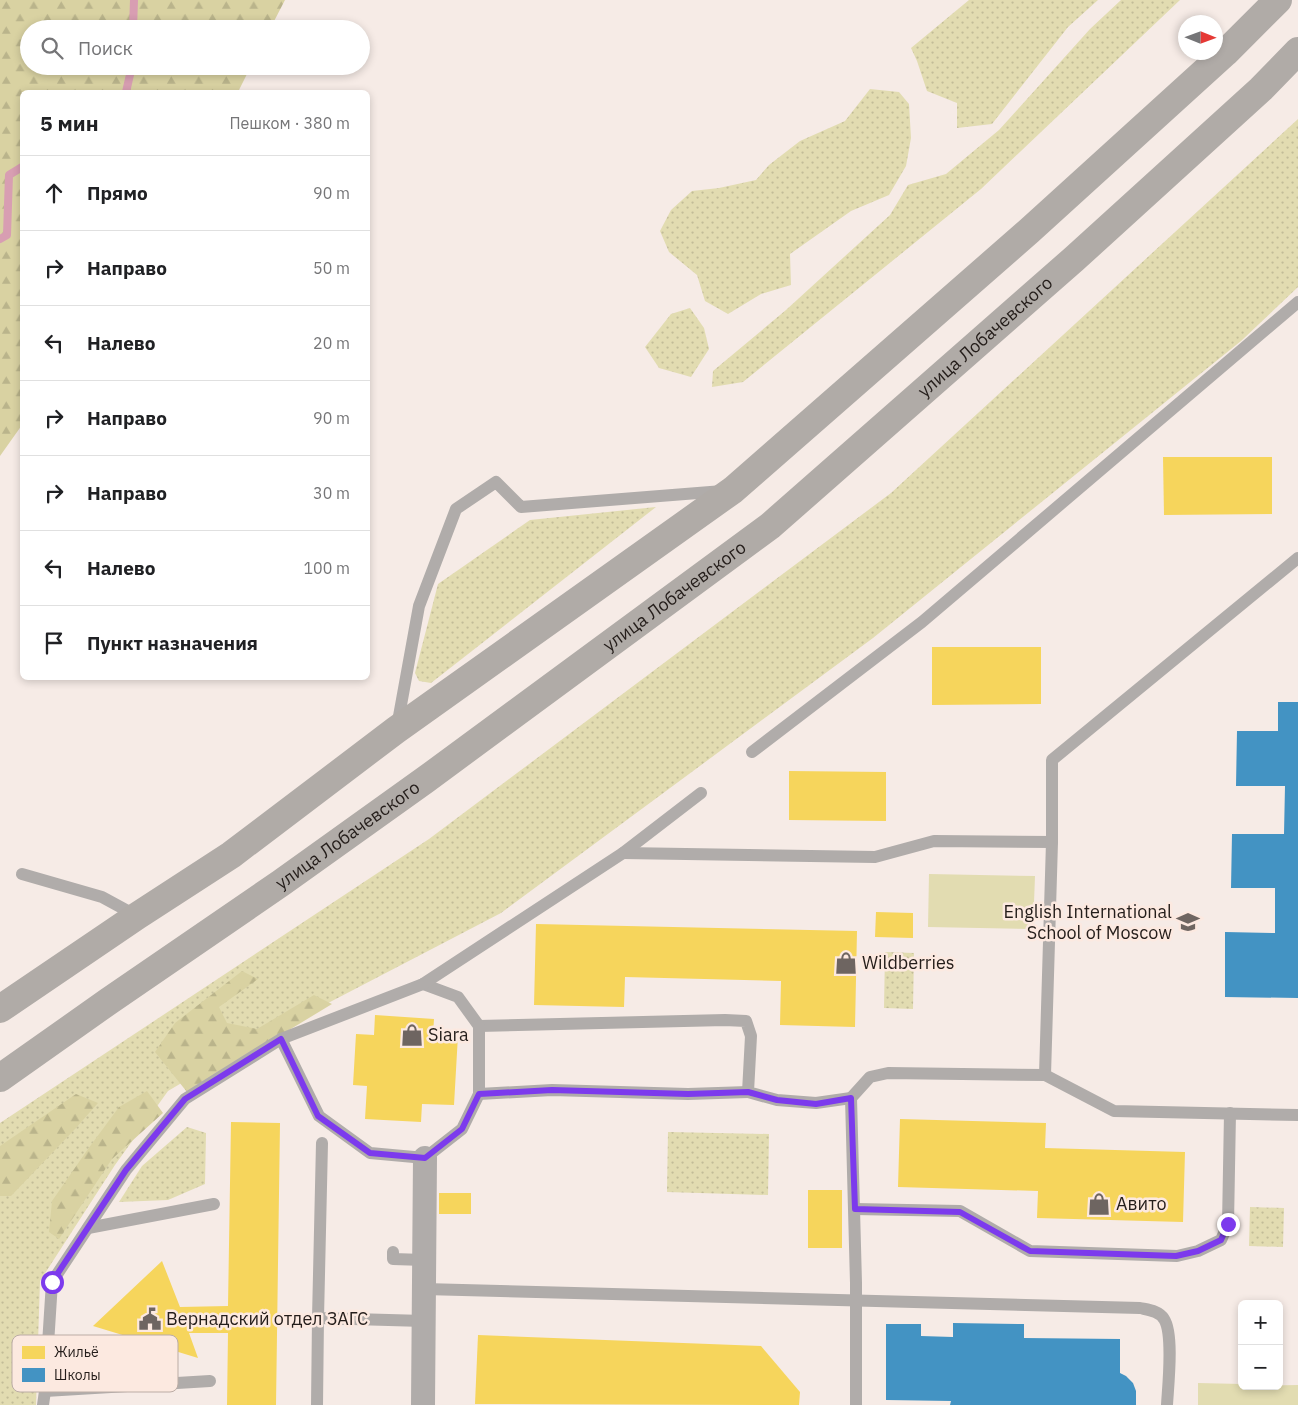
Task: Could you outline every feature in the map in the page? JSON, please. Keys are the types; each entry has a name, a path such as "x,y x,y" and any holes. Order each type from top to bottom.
{"main road":[{"path":"0,1009 231,855 396,730 733,490 1029,231 1225,53 1278,0"},
{"name":"улица Лобачевского","path":"0,1078 101,1006 281,883 770,526 1074,259 1254,95 1298,51"}],"street":[{"path":"423,1405 425,1158"}],"lane":[{"path":"752,752 922,622 1298,302"},
{"path":"396,730 419,606 456,509 496,482 521,507 733,490"},
{"path":"1045,1075 1052,842 1052,760 1298,558"},
{"path":"49,1335 52,1282 126,1170 185,1099 281,1039 423,984 623,853 701,793"},
{"path":"623,853 875,857 934,841 1052,842"},
{"path":"22,874 102,898 137,916"},
{"path":"281,1039 318,1116 370,1153 425,1158 462,1129 479,1094 479,1026 458,996 423,984"},
{"path":"479,1026 746,1021 751,1036 748,1092"},
{"path":"479,1094 552,1090 688,1094 748,1092 777,1100 816,1104 851,1098 870,1077 888,1073 1045,1075 1114,1111 1298,1115"},
{"path":"851,1098 855,1209 856,1405"},
{"path":"855,1209 960,1212 1030,1251 1176,1256 1198,1251 1221,1240 1228,1224 1230,1114"},
{"path":"317,1405 322,1144"},
{"path":"88,1228 214,1204"},
{"path":"393,1252 393,1259 424,1260"},
{"path":"424,1289 1140,1308 1154,1311 1164,1320 1169,1337 1167,1405"},
{"path":"318,1318 424,1321"},
{"path":"178,1382 210,1380"},
{"path":"43,1405 45,1392"}],"shaded area":[{"path":"969,0 1098,0 1068,27 992,124 957,128 957,103 927,91 911,48"},
{"path":"1121,0 1180,0 981,189 743,382 712,387 713,371 786,310 890,215 908,185 946,174 999,130 1090,29"},
{"path":"870,89 899,92 909,104 911,138 906,166 889,195 851,211 790,254 791,285 761,294 728,314 705,301 697,275 669,252 660,231 671,210 692,191 719,188 756,180 769,165 800,141 845,121"},
{"path":"1298,119 1298,287 1241,341 873,638 501,913 234,1052 168,1091 115,1165 40,1281 38,1335 12,1335 12,1392 36,1392 36,1405 0,1405 0,1123 429,839 891,493"},
{"path":"690,308 704,328 709,349 691,377 659,368 645,347 671,314"},
{"path":"656,507 431,683 419,681 415,673 438,584 530,520"},
{"path":"929,874 1035,876 1033,929 928,927"},
{"path":"885,952 914,953 913,1009 884,1008"},
{"path":"187,1127 206,1133 205,1184 168,1200 119,1202 142,1166"},
{"path":"668,1132 769,1134 768,1195 667,1192"},
{"path":"1250,1207 1284,1208 1283,1247 1249,1246"},
{"path":"1198,1383 1238,1384 1238,1390 1283,1390 1283,1385 1298,1385 1298,1405 1198,1405"}],"green space":[{"path":"0,0 285,0 275,20 20,20 20,75 246,75 239,90 20,90 20,428 0,456"},
{"path":"242,971 258,979 219,1007 227,1023 257,1029 314,995 332,1004 187,1092 155,1052 175,1023"},
{"path":"147,1091 163,1113 112,1159 59,1239 49,1232 52,1201 119,1107"},
{"path":"76,1094 98,1103 11,1196 0,1196 0,1146"}],"building: Жильё":[{"path":"1163,457 1272,457 1272,514 1164,515"},
{"path":"932,647 1041,647 1041,704 932,705"},
{"path":"789,771 886,772 886,821 789,820"},
{"path":"876,912 913,913 913,938 875,937"},
{"path":"536,924 857,931 855,1027 780,1025 781,981 625,977 624,1007 534,1005"},
{"path":"375,1015 434,1019 433,1034 458,1035 454,1105 422,1104 421,1122 365,1119 367,1086 353,1085 356,1034 374,1035"},
{"path":"900,1119 1046,1123 1045,1148 1185,1152 1183,1222 1037,1218 1038,1191 898,1187"},
{"path":"231,1122 280,1123 276,1405 227,1405 228,1333 189,1333 198,1358 178,1352 178,1335 123,1335 93,1326 162,1261 180,1307 228,1306"},
{"path":"808,1190 842,1190 842,1248 808,1248"},
{"path":"439,1193 471,1193 471,1214 439,1214"},
{"path":"478,1335 761,1346 800,1392 799,1405 475,1404"}],"building: Школы":[{"path":"1278,702 1298,702 1298,998 1225,997 1225,932 1275,933 1275,888 1231,888 1232,834 1284,834 1285,786 1236,786 1237,731 1278,731"},
{"path":"953,1323 1024,1324 1024,1338 1120,1339 1120,1373 1133,1383 1136,1391 1136,1405 950,1405 951,1401 886,1400 886,1324 921,1324 921,1336 953,1337"}],"waterway":[{"path":"133,20 134,0"},
{"path":"126,90 130,75"},
{"path":"0,239 7,235 9,175 20,168"}],"place":[{"name":"English International School of Moscow","path":"1188,922"},
{"name":"Wildberries","path":"846,963"},
{"name":"Siara","path":"412,1035"},
{"name":"Авито","path":"1099,1204"},
{"name":"Вернадский отдел ЗАГС","path":"150,1319"}],"route":[{"path":"52,1282 126,1170 185,1099 281,1039 318,1116 370,1153 425,1158 462,1129 479,1094 552,1090 688,1094 748,1092 777,1100 816,1104 851,1098 855,1209 960,1212 1030,1251 1176,1256 1198,1251 1221,1240 1228,1224"}]}
